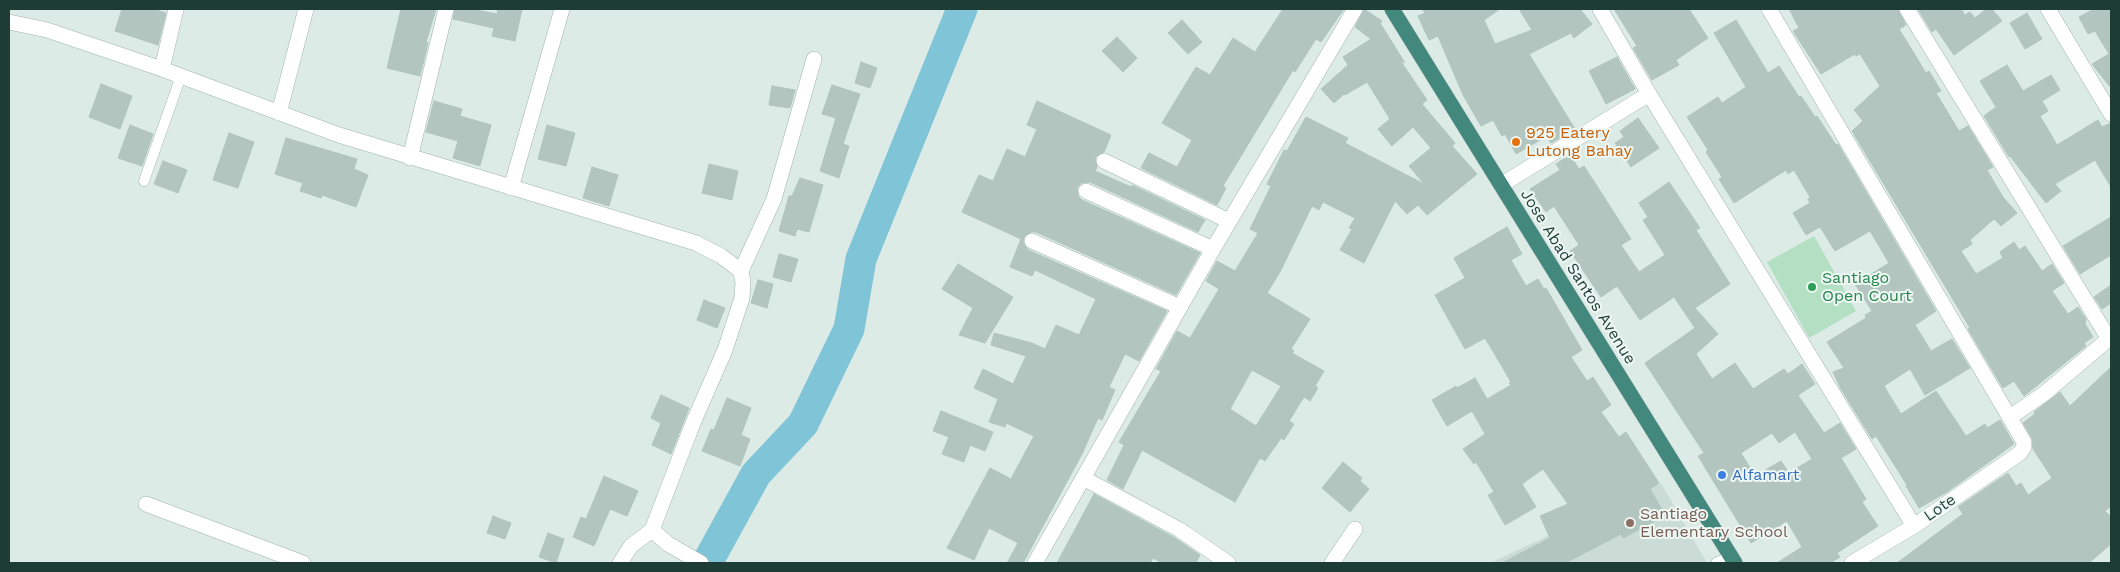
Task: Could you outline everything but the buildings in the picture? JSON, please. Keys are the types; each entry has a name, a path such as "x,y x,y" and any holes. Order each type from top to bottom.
{"highway":[{"name":"Jose Abad Santos Avenue","path":"1392,9 1733,560"}],"street":[{"path":"162,69 176,9"},
{"path":"279,113 306,9"},
{"path":"410,158 446,9"},
{"path":"511,188 562,9"},
{"path":"1035,563 1229,221 1355,9"},
{"path":"1600,9 1649,94 1914,526"},
{"path":"1769,9 2010,417 2046,393 2110,338 1907,9"},
{"path":"2048,9 2111,114"},
{"path":"9,22 47,30 162,69 339,135 410,158 696,243 721,256 741,271"},
{"path":"620,563 631,546 652,530 693,423 725,350 742,298 741,271 774,199 814,59"},
{"path":"1501,185 1649,94"},
{"path":"1104,161 1229,221"},
{"path":"1086,191 1213,249"},
{"path":"1032,241 1180,306"},
{"name":"Lote","path":"1852,563 1914,526 2020,453 2024,448 2024,442 2010,417"},
{"path":"1083,478 1180,530 1228,563"},
{"path":"146,504 303,563"},
{"path":"652,530 668,544 698,562"},
{"path":"1332,563 1355,530"}],"lane":[{"path":"144,181 181,76"},
{"path":"1716,563 1733,560"}],"shaded area":[{"name":"Santiago Elementary School","path":"1661,483 1707,563 1490,563"}],"green space":[{"name":"Santiago Open Court","path":"1814,236 1856,311 1809,338 1767,262"}],"waterway":[{"path":"707,563 756,474 803,424 849,329 861,259 962,9"}],"place":[{"name":"925 Eatery Lutong Bahay","path":"1516,142"},
{"name":"Santiago Open Court","path":"1812,287"},
{"name":"Alfamart","path":"1722,475"},
{"name":"Santiago Elementary School","path":"1630,523"}]}
